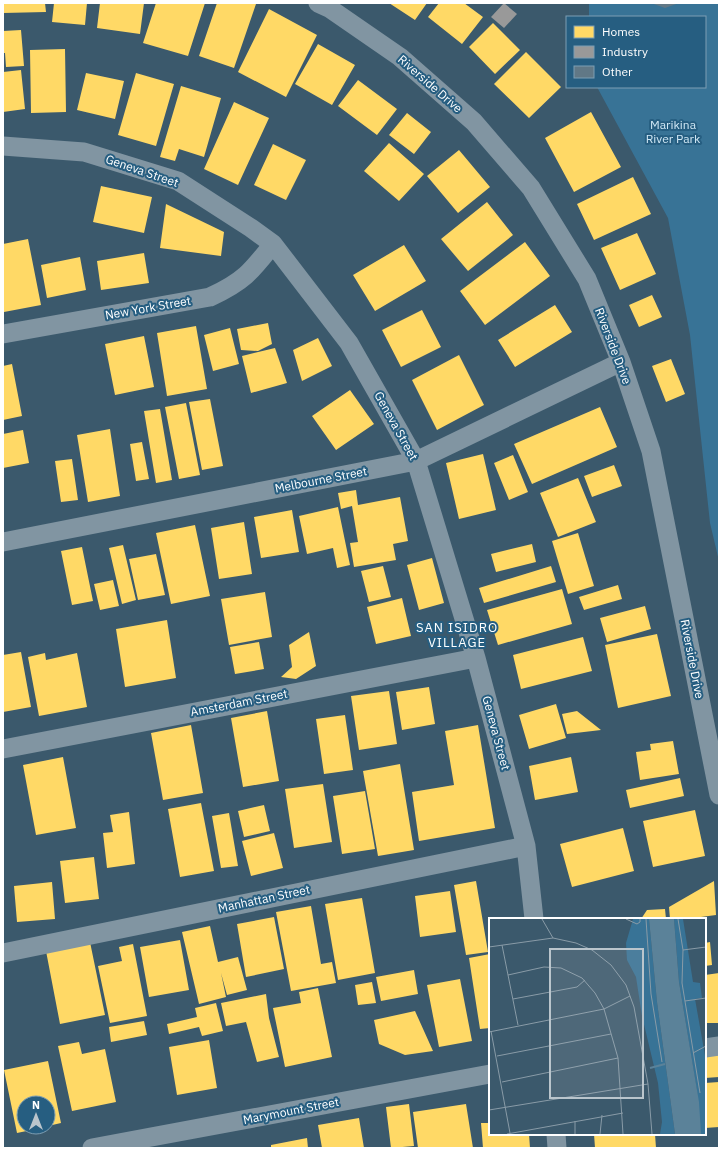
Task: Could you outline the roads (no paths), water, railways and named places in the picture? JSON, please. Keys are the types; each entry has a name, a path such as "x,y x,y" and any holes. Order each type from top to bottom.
{"street":[{"name":"Riverside Drive","path":"318,3 329,8 400,57 474,122 531,188 586,280 621,362 651,451 719,795"},
{"name":"Geneva Street","path":"3,146 84,152 178,181 273,244 349,343 416,461 476,658 526,846 534,918"},
{"name":"New York Street","path":"3,334 210,296 232,287 252,271 273,244"},
{"name":"Melbourne Street","path":"3,542 416,461 621,362"},
{"name":"Amsterdam Street","path":"3,749 476,658"},
{"name":"Manhattan Street","path":"3,952 526,846"},
{"path":"706,1048 719,1046"},
{"name":"Marymount Street","path":"92,1148 489,1074"},
{"path":"556,1135 557,1148"}],"district":[{"name":"SAN ISIDRO VILLAGE","path":"457,634"}],"park label":[{"name":"Marikina River Park","path":"673,132"}]}
